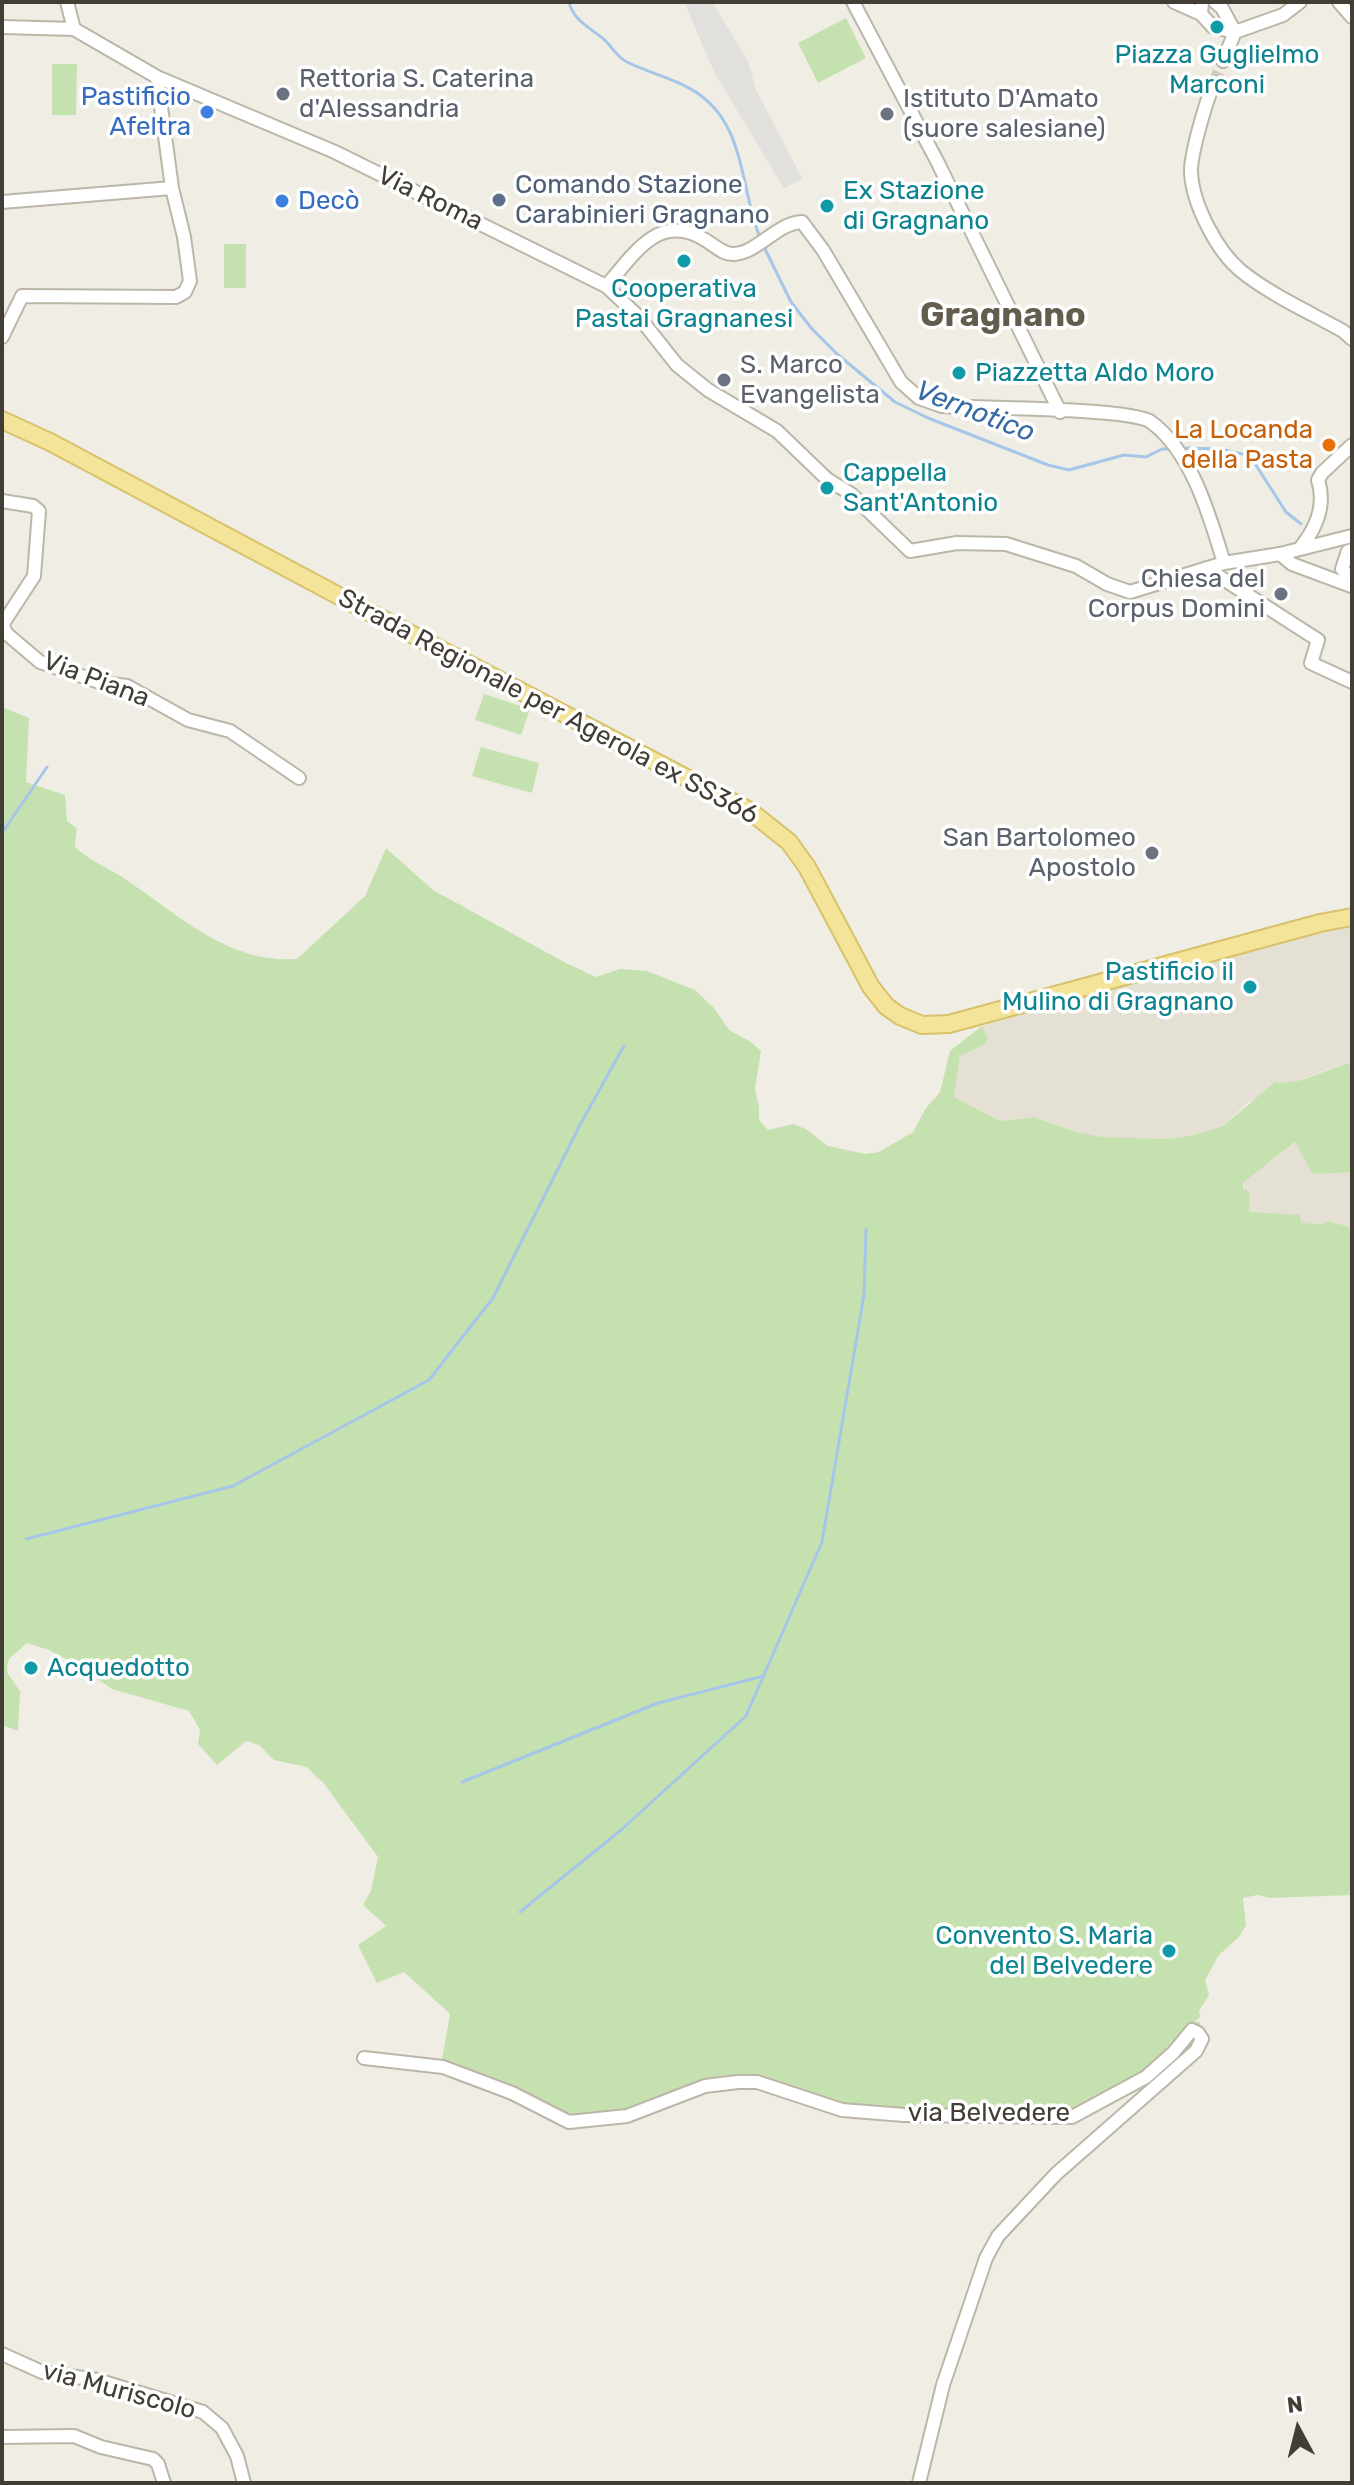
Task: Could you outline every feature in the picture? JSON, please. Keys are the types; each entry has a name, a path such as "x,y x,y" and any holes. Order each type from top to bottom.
{"main road":[{"name":"Strada Regionale per Agerola ex SS366","path":"2,420 50,442 750,811 789,842 807,867 878,996 900,1016 922,1025 949,1024 1352,917"}],"street":[{"path":"2,27 74,29 67,2"},
{"path":"853,2 938,163 1060,412"},
{"path":"1174,2 1202,8 1213,27 1235,32 1283,15 1300,2"},
{"path":"1215,2 1235,32 1223,61"},
{"path":"1226,2 1228,18"},
{"path":"1339,2 1352,17"},
{"name":"Via Roma","path":"74,29 157,77 335,152 606,286 639,317 674,363 708,390 777,431 827,479 851,494 910,551 957,543 1006,544 1076,566 1107,584 1130,592 1206,568"},
{"path":"2,337 22,296 176,297 185,292 190,281 184,237 172,188 157,77"},
{"path":"1214,83 1204,110 1191,172 1212,235 1238,268 1255,281 1352,339"},
{"path":"2,202 172,188"},
{"path":"606,286 651,237 664,231 688,231 728,254 738,254 796,222 802,222 823,250 901,382 919,398 942,406 1115,414 1145,419 1165,437 1201,490 1224,563"},
{"path":"1301,547 1314,527 1322,502 1318,480 1352,445"},
{"name":"Via Piana","path":"2,501 33,506 39,511 34,576 4,622 7,634 40,662 102,683 127,686 188,720 230,731 299,778"},
{"path":"1206,568 1352,536"},
{"path":"1280,554 1292,564 1351,586 1351,579 1342,569 1350,550"},
{"path":"1206,568 1318,640 1311,663 1352,682"},
{"name":"via Belvedere","path":"364,2058 443,2067 512,2093 569,2122 627,2116 705,2086 738,2082 757,2082 842,2110 904,2115 1072,2117 1146,2077 1173,2053 1192,2030 1198,2033 1202,2039 1196,2051 1056,2174 998,2236 986,2258 943,2385 919,2483"},
{"name":"via Muriscolo","path":"2,2354 42,2372 97,2380 203,2412 222,2428 237,2456 244,2483"},
{"path":"2,2437 82,2437 101,2447 153,2459 164,2483"}],"shaded area":[{"path":"684,2 712,2 748,61 756,90 802,178 784,189 714,72"},
{"path":"1352,925 1352,1063 1333,1067 1248,1102 1223,1126 1167,1139 1102,1137 1076,1132 1034,1117 1000,1121 954,1097 960,1056 984,1045 988,1039 982,1026 1270,942 1328,927"},
{"path":"1296,1142 1334,1172 1352,1172 1352,1227 1326,1221 1324,1224 1300,1223 1300,1216 1248,1212 1243,1183"}],"green space":[{"path":"846,18 866,58 818,83 798,43"},
{"path":"52,64 77,64 76,115 52,115"},
{"path":"224,244 246,244 246,288 224,288"},
{"path":"484,694 530,709 521,735 475,720"},
{"path":"2,707 29,718 26,782 65,795 67,821 77,828 75,847 225,945 272,958 297,959 365,896 386,848 433,890 596,977 620,969 647,971 695,990 714,1008 729,1030 761,1051 755,1089 759,1120 768,1130 793,1124 806,1129 828,1146 865,1154 879,1152 913,1132 926,1108 940,1092 950,1051 982,1026 988,1039 984,1045 960,1056 954,1097 1000,1121 1034,1117 1076,1132 1102,1137 1167,1139 1194,1135 1223,1126 1275,1082 1294,1082 1352,1063 1352,1172 1313,1174 1295,1142 1243,1183 1243,1189 1249,1191 1249,1212 1300,1215 1301,1223 1324,1224 1326,1221 1352,1227 1352,1895 1270,1898 1257,1895 1243,1898 1246,1925 1239,1937 1219,1955 1205,1980 1209,1995 1199,2011 1200,2017 1192,2025 1199,2021 1205,2044 1191,2063 1163,2089 1146,2070 1077,2109 916,2111 844,2105 771,2078 731,2076 706,2081 649,2103 606,2113 581,2117 560,2113 442,2059 450,2014 404,1972 377,1983 358,1945 386,1926 363,1905 371,1891 378,1857 322,1781 307,1767 274,1760 259,1745 246,1741 217,1765 198,1744 200,1730 189,1711 112,1689 75,1664 49,1650 27,1643 9,1659 7,1667 8,1674 20,1691 18,1731 2,1725"},
{"path":"481,747 539,763 532,793 472,776"}],"waterway":[{"name":"Vernotico","path":"569,2 577,18 605,40 623,60 692,89 715,109 734,143 761,240"},
{"name":"Vernotico","path":"764,247 791,302 812,329 895,402 1048,465 1069,470 1124,455 1146,457 1162,449 1172,449"},
{"name":"Vernotico","path":"1180,448 1220,449 1247,455 1286,512 1301,524"},
{"path":"2,833 47,767"},
{"path":"26,1539 233,1486 429,1380 493,1298 581,1123 624,1046"},
{"path":"520,1912 621,1830 746,1716 822,1542 864,1295 866,1229"},
{"path":"462,1782 658,1703 764,1676"}],"tunnel":[{"path":"1214,83 1223,61"}],"place":[{"name":"Piazza Guglielmo Marconi","path":"1217,27"},
{"name":"Rettoria S. Caterina d'Alessandria","path":"283,94"},
{"name":"Pastificio Afeltra","path":"207,112"},
{"name":"Istituto D'Amato (suore salesiane)","path":"887,114"},
{"name":"Comando Stazione Carabinieri Gragnano","path":"499,200"},
{"name":"Decò","path":"282,201"},
{"name":"Ex Stazione di Gragnano","path":"827,206"},
{"name":"Cooperativa Pastai Gragnanesi","path":"684,261"},
{"name":"Piazzetta Aldo Moro","path":"959,373"},
{"name":"S. Marco Evangelista","path":"724,380"},
{"name":"La Locanda della Pasta","path":"1329,445"},
{"name":"Cappella Sant'Antonio","path":"827,488"},
{"name":"Chiesa del Corpus Domini","path":"1281,594"},
{"name":"San Bartolomeo Apostolo","path":"1152,853"},
{"name":"Pastificio il Mulino di Gragnano","path":"1250,987"},
{"name":"Acquedotto","path":"31,1668"},
{"name":"Convento S. Maria del Belvedere","path":"1169,1951"}],"district":[{"name":"Gragnano","path":"1003,316"}]}
